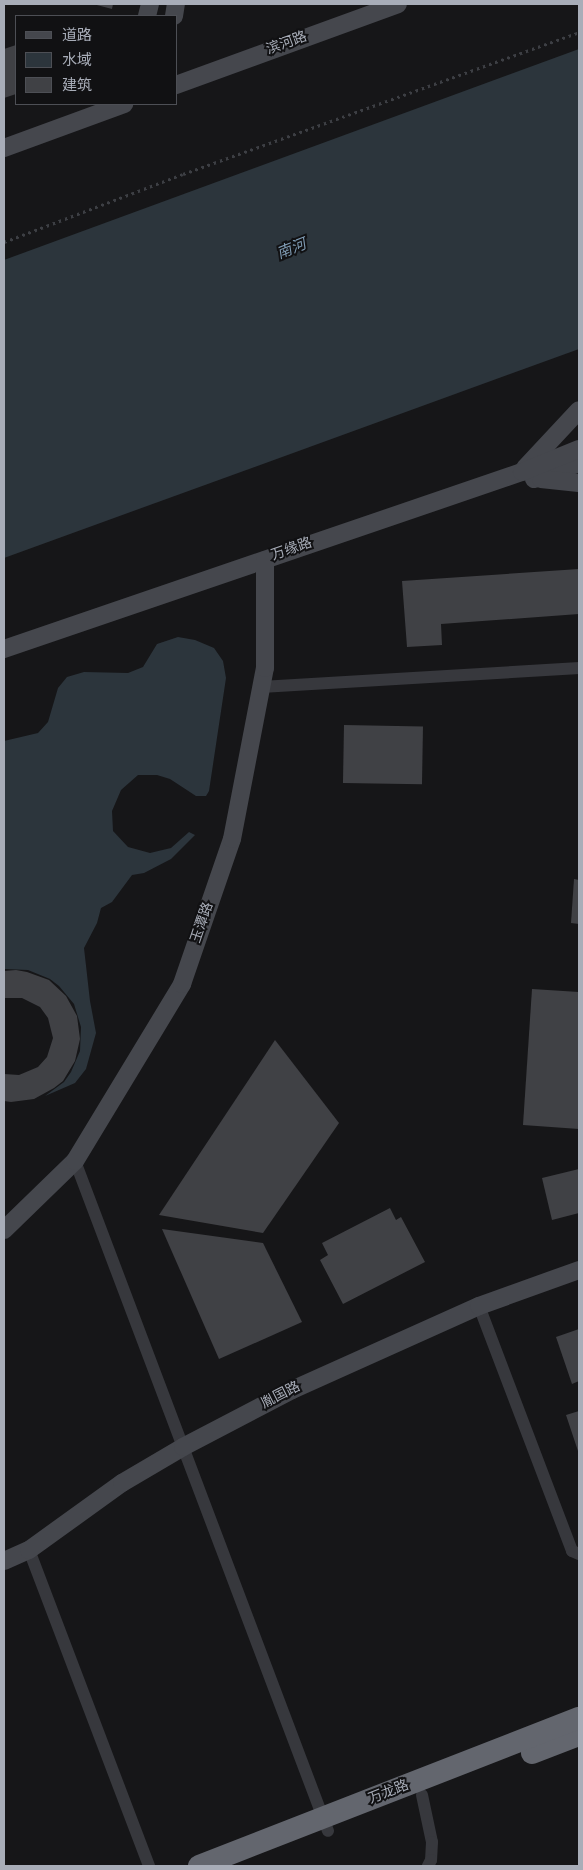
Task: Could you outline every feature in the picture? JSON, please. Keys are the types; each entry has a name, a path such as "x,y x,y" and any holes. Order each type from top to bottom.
{"highway":[{"name":"万龙路","path":"234,1866 325,1825 579,1718"},
{"name":"万龙路","path":"199,1866 422,1795 579,1735"}],"main road":[{"name":"滨河路","path":"178,84 398,4"},
{"path":"4,148 121,105"},
{"path":"579,410 529,475 579,483"},
{"name":"万缘路","path":"529,475 579,449"},
{"name":"万缘路","path":"4,649 265,565 529,475 579,463"},
{"name":"万缘路","path":"4,660 265,565"},
{"name":"玉潭路","path":"4,1230 74,1161 182,984 232,840 265,668 265,565"},
{"name":"胤国路","path":"4,1561 29,1550 122,1483 183,1447 292,1390 480,1306 579,1270"}],"street":[{"path":"262,687 579,668"},
{"path":"74,1161 325,1825"},
{"path":"480,1306 572,1551 579,1554"},
{"path":"29,1550 149,1866"},
{"path":"422,1795 432,1842 431,1860 428,1866"}],"path":[{"path":"4,242 192,171 579,32"}],"water":[{"name":"南河","path":"579,49 579,349 4,558 4,260"},
{"path":"178,637 195,640 214,648 223,661 226,678 209,791 206,796 196,796 170,779 157,775 138,775 121,790 112,811 113,831 128,847 150,853 171,848 189,832 195,835 171,859 144,873 132,875 112,902 101,908 97,923 84,948 96,1033 86,1069 75,1083 45,1096 64,1082 71,1072 80,1051 81,1027 74,1004 59,986 50,979 28,970 4,969 4,741 38,733 48,722 58,688 67,677 84,672 128,673 143,667 157,644"}],"building":[{"path":"93,4 113,4 112,9"},
{"path":"15,45 15,94 4,98 4,49"},
{"path":"579,569 579,614 441,624 442,645 407,647 402,581"},
{"path":"344,725 423,726 422,784 343,783"},
{"path":"574,879 579,880 579,924 571,923"},
{"path":"16,970 49,980 66,996 77,1016 80,1039 75,1061 63,1081 34,1099 11,1102 4,1101 4,1074 19,1075 38,1067 47,1057 53,1038 48,1018 40,1007 22,998 4,998 4,971"},
{"path":"532,989 579,992 579,1129 523,1125"},
{"path":"275,1040 339,1123 263,1233 159,1215"},
{"path":"579,1169 579,1213 552,1220 542,1178"},
{"path":"390,1208 396,1220 401,1217 425,1262 343,1304 320,1260 328,1255 322,1243"},
{"path":"162,1229 263,1243 302,1322 219,1359"},
{"path":"579,1329 579,1381 572,1384 556,1337"},
{"path":"579,1411 579,1454 566,1415"}]}
